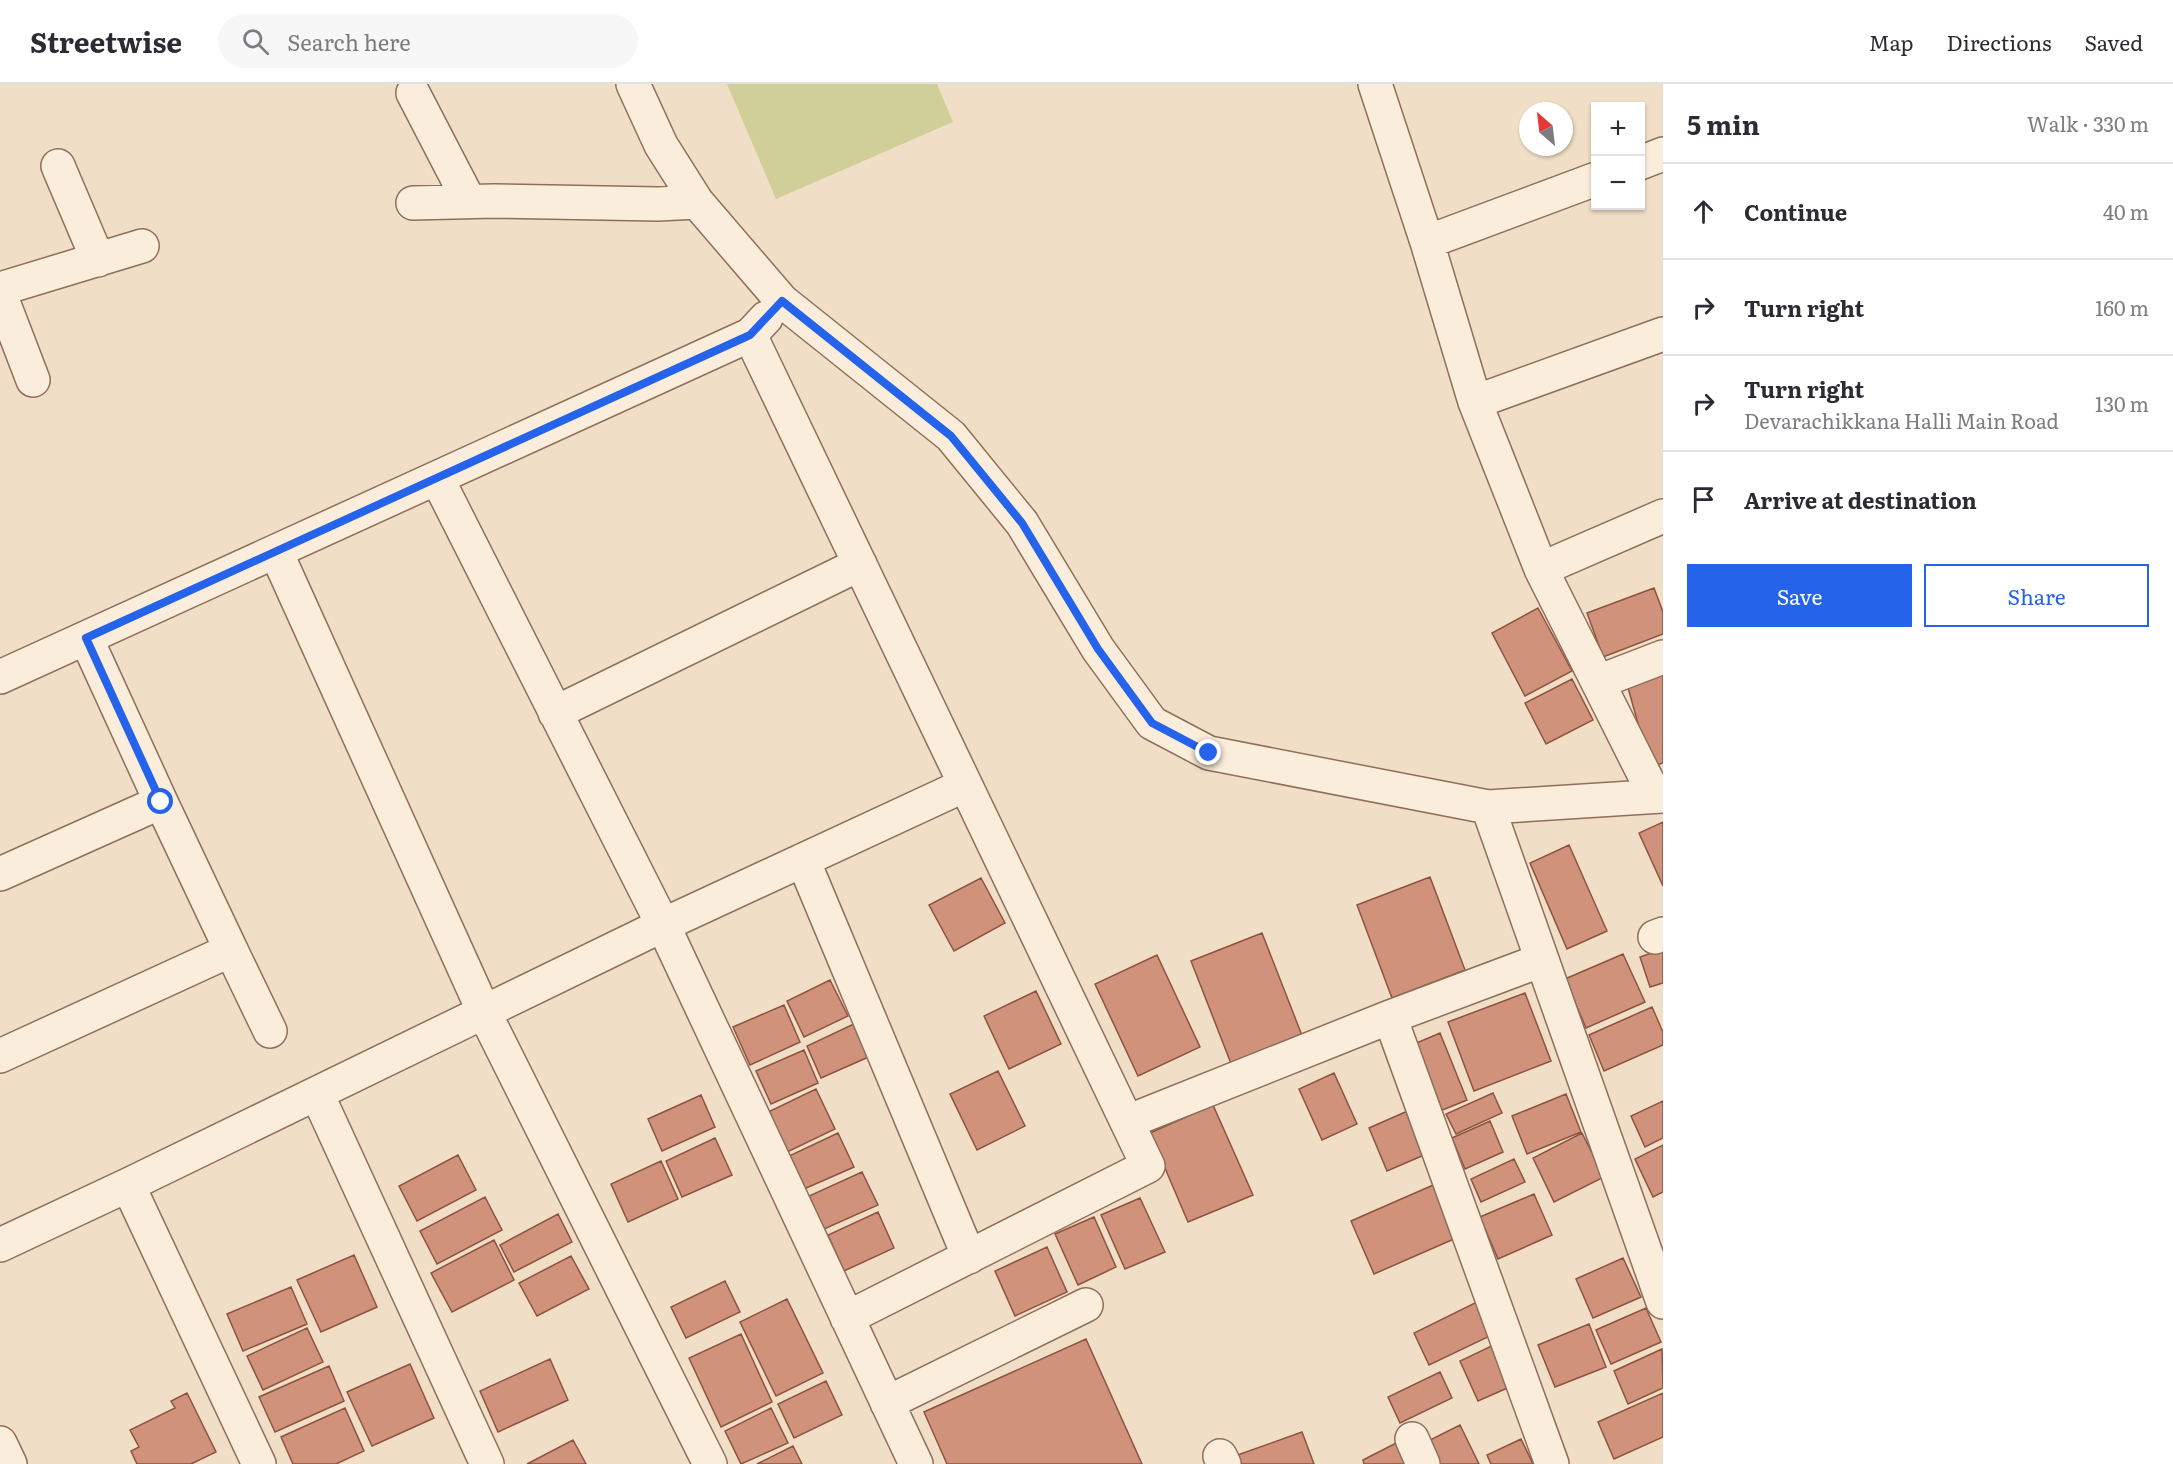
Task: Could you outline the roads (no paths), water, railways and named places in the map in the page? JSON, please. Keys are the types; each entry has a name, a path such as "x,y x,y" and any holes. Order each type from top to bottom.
{"street":[{"path":"633,84 661,145 697,202 782,301 951,436 1022,523 1098,649 1152,723 1209,753 1488,807 1659,796 1541,569 1476,402 1427,242 1384,86"},
{"path":"413,93 469,201"},
{"path":"1645,161 1663,154"},
{"path":"58,166 98,260"},
{"path":"1427,242 1591,181"},
{"path":"413,203 469,201 658,204 697,202"},
{"path":"0,289 142,246"},
{"path":"0,294 33,380"},
{"path":"0,677 750,335 782,301"},
{"path":"1476,402 1663,334"},
{"path":"750,335 1148,1166 847,1318"},
{"path":"437,478 663,925 916,1464"},
{"path":"1541,569 1663,516"},
{"path":"276,552 484,1012 710,1464"},
{"path":"555,713 860,564"},
{"path":"86,638 270,1031"},
{"path":"1598,682 1663,657"},
{"path":"0,1245 317,1094 663,925 965,785"},
{"path":"0,874 161,802"},
{"path":"1488,807 1663,1302"},
{"path":"803,860 969,1257"},
{"path":"0,1056 231,950"},
{"path":"1127,1122 1390,1017 1542,960"},
{"path":"1390,1017 1552,1464"},
{"path":"317,1094 487,1464"},
{"path":"128,1185 259,1464"},
{"path":"887,1403 1086,1305"},
{"path":"0,1443 10,1464"}]}
